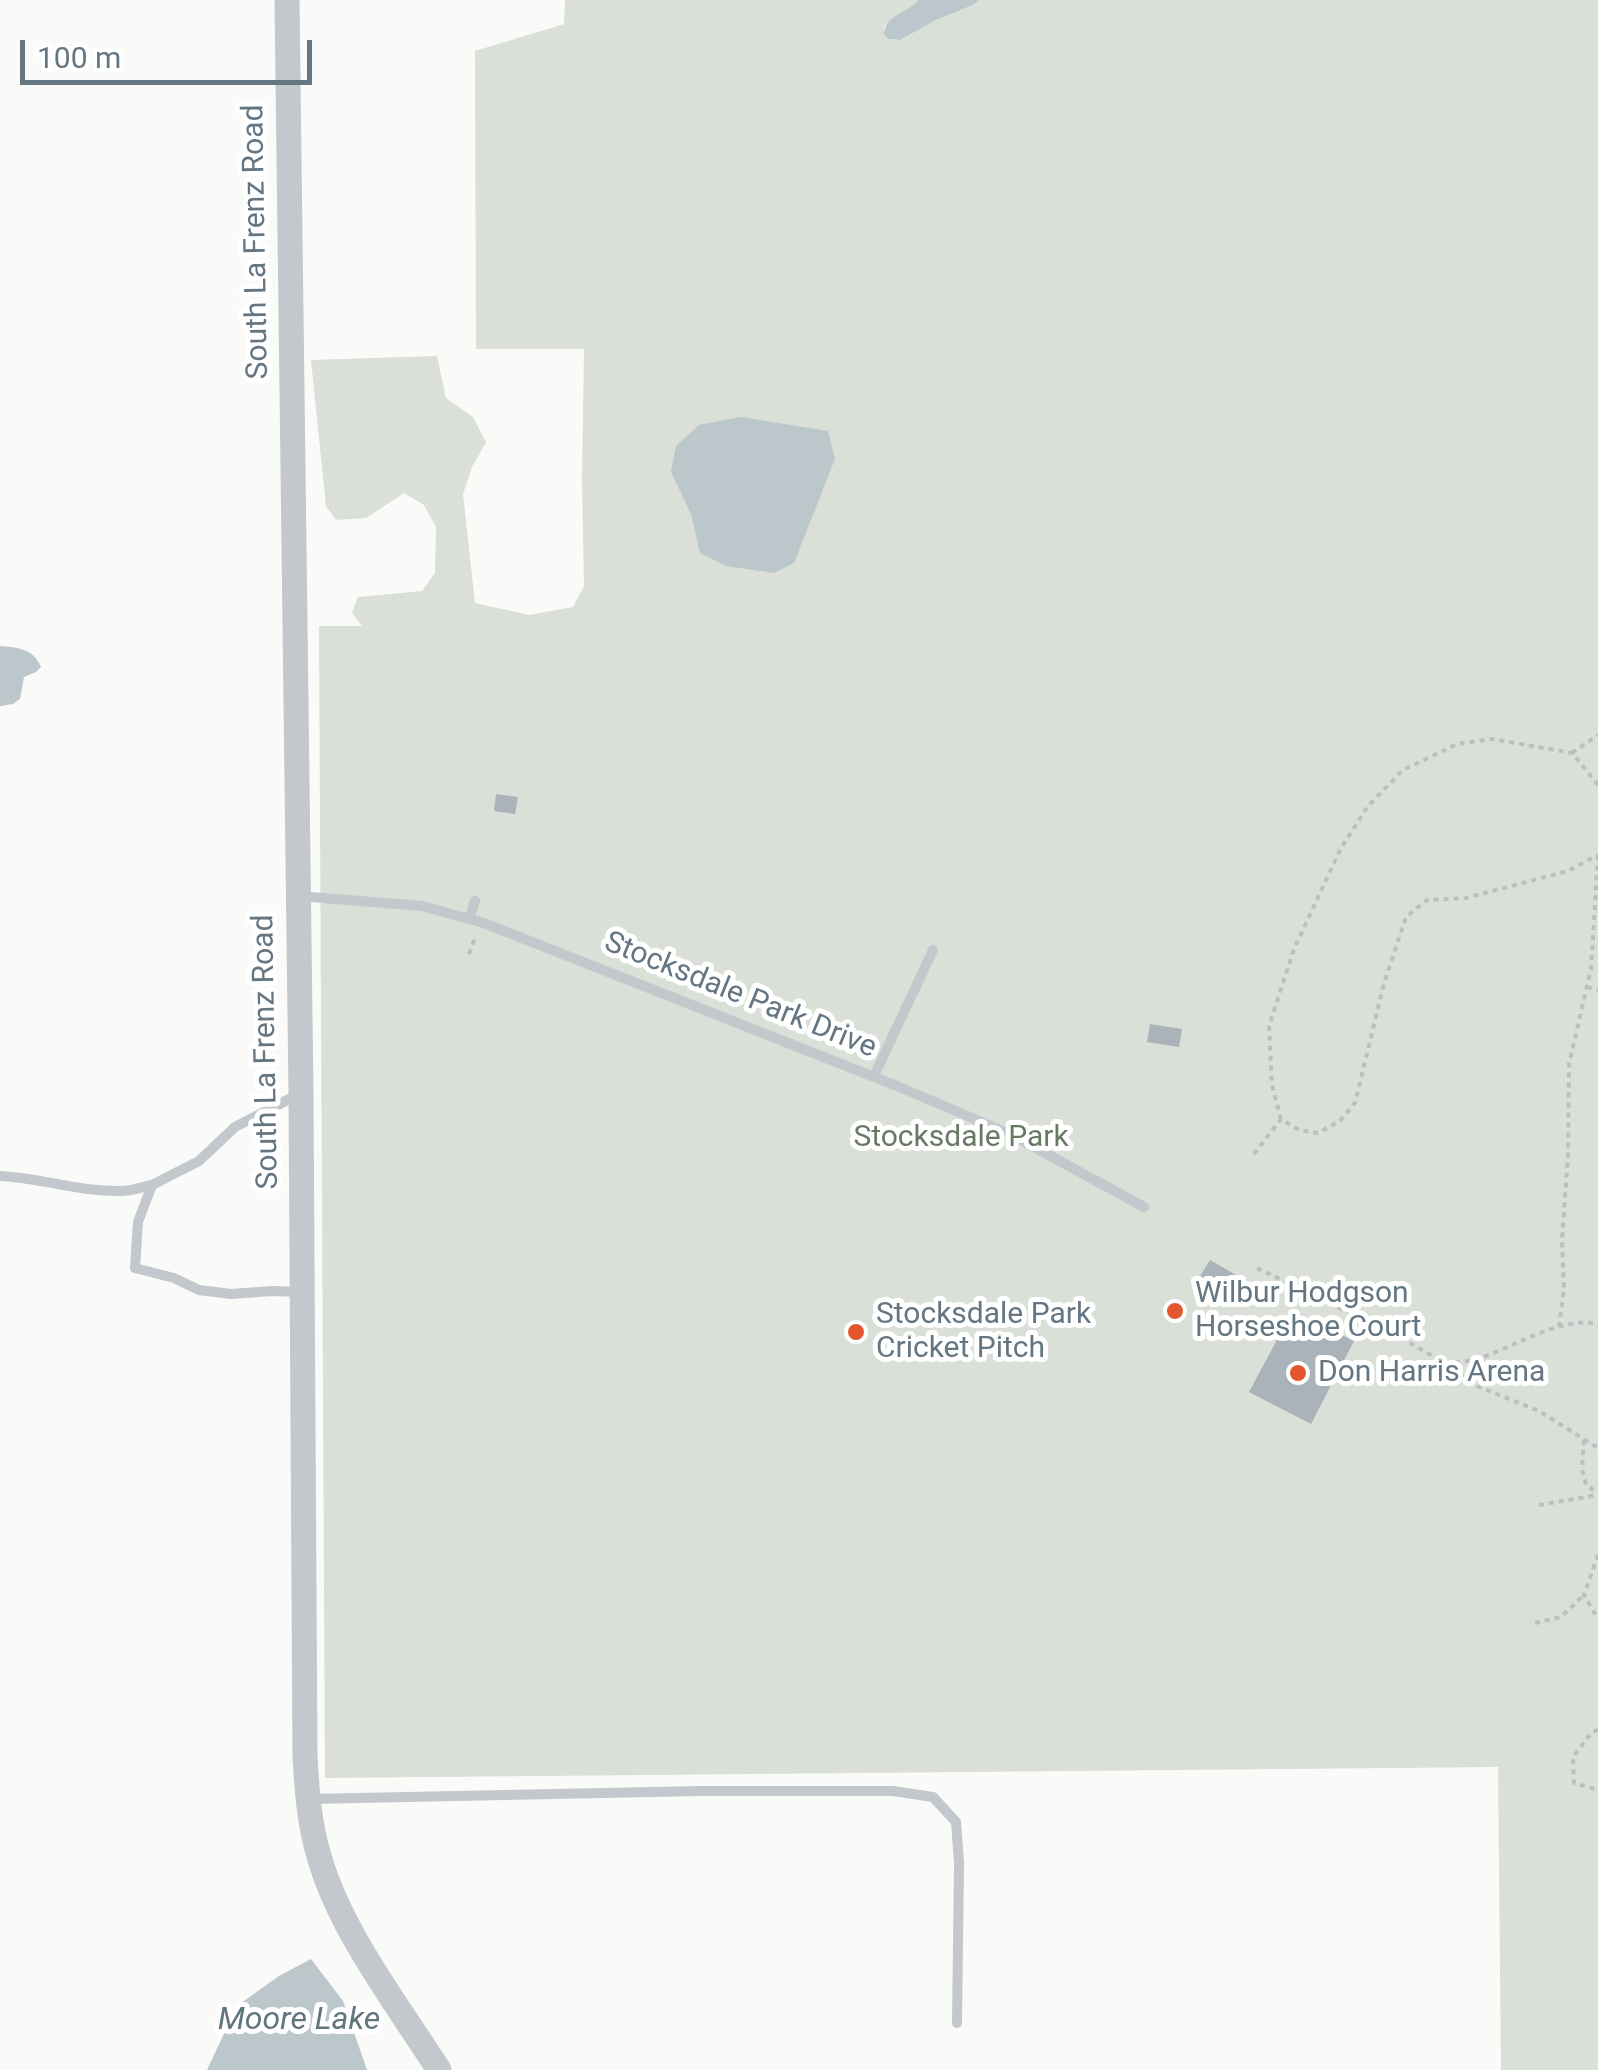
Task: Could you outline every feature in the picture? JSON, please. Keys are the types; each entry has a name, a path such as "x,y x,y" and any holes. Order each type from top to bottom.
{"street":[{"name":"South La Frenz Road","path":"287,0 301,1092 304,1717 308,1798 318,1855 334,1897 439,2070"}],"lane":[{"name":"Stocksdale Park Drive","path":"297,896 422,906 474,920 874,1076 1010,1134 1144,1207"},
{"path":"474,920 475,901"},
{"path":"874,1076 933,950"},
{"path":"0,1176 76,1189 124,1191 152,1185 199,1161 235,1127 301,1092"},
{"path":"152,1185 138,1222 135,1268 174,1278 198,1290 231,1294 302,1292"},
{"path":"308,1798 701,1791 893,1791 933,1797 956,1822 957,2023"}],"path":[{"path":"1598,736 1572,752 1492,739 1457,744 1404,770 1368,806 1341,848 1294,949 1269,1026 1272,1085 1282,1119 1299,1130 1318,1132 1340,1122 1355,1103 1384,983 1406,917 1427,900 1483,894 1568,871 1598,855"},
{"path":"1572,752 1598,785"},
{"path":"1559,1327 1564,1289 1562,1240 1569,1064 1591,969 1598,855"},
{"path":"469,954 474,920"},
{"path":"1587,987 1598,990"},
{"path":"1254,1154 1282,1119"},
{"path":"1257,1268 1359,1316 1477,1386 1539,1411 1598,1448"},
{"path":"1445,1364 1476,1359 1559,1327 1590,1322 1598,1325"},
{"path":"1584,1440 1582,1469 1586,1484 1598,1494"},
{"path":"1539,1505 1598,1494"},
{"path":"1534,1623 1561,1617 1584,1595 1598,1555"},
{"path":"1584,1595 1598,1618"},
{"path":"1598,1730 1592,1732 1574,1757 1574,1783 1598,1790"}],"green space":[{"name":"Stocksdale Park","path":"565,0 918,0 884,27 884,35 899,40 979,0 1598,0 1598,2070 1501,2070 1498,1767 325,1778 319,626 362,626 352,613 358,597 422,591 435,573 436,527 424,505 404,493 366,518 336,520 326,506 311,360 437,356 446,398 473,417 486,442 463,494 475,603 529,615 573,607 584,586 584,349 476,349 475,51 564,24"}],"water":[{"path":"918,0 979,0 900,40 884,35 888,23"},
{"path":"741,417 828,431 835,459 794,563 774,573 726,566 700,553 691,514 671,472 676,446 699,425"},
{"path":"0,646 29,653 41,667 24,677 20,699 0,706"},
{"name":"Moore Lake","path":"311,1959 343,2001 367,2070 207,2070 237,2006"}],"building":[{"path":"496,794 518,797 515,814 494,811"},
{"path":"1150,1024 1182,1029 1179,1047 1147,1042"},
{"path":"1210,1260 1236,1275 1224,1296 1197,1281"},
{"name":"Don Harris Arena","path":"1293,1310 1354,1341 1311,1424 1249,1392"}],"place":[{"name":"Wilbur Hodgson Horseshoe Court","path":"1175,1311"},
{"name":"Stocksdale Park Cricket Pitch","path":"856,1332"},
{"name":"Don Harris Arena","path":"1298,1373"}]}
